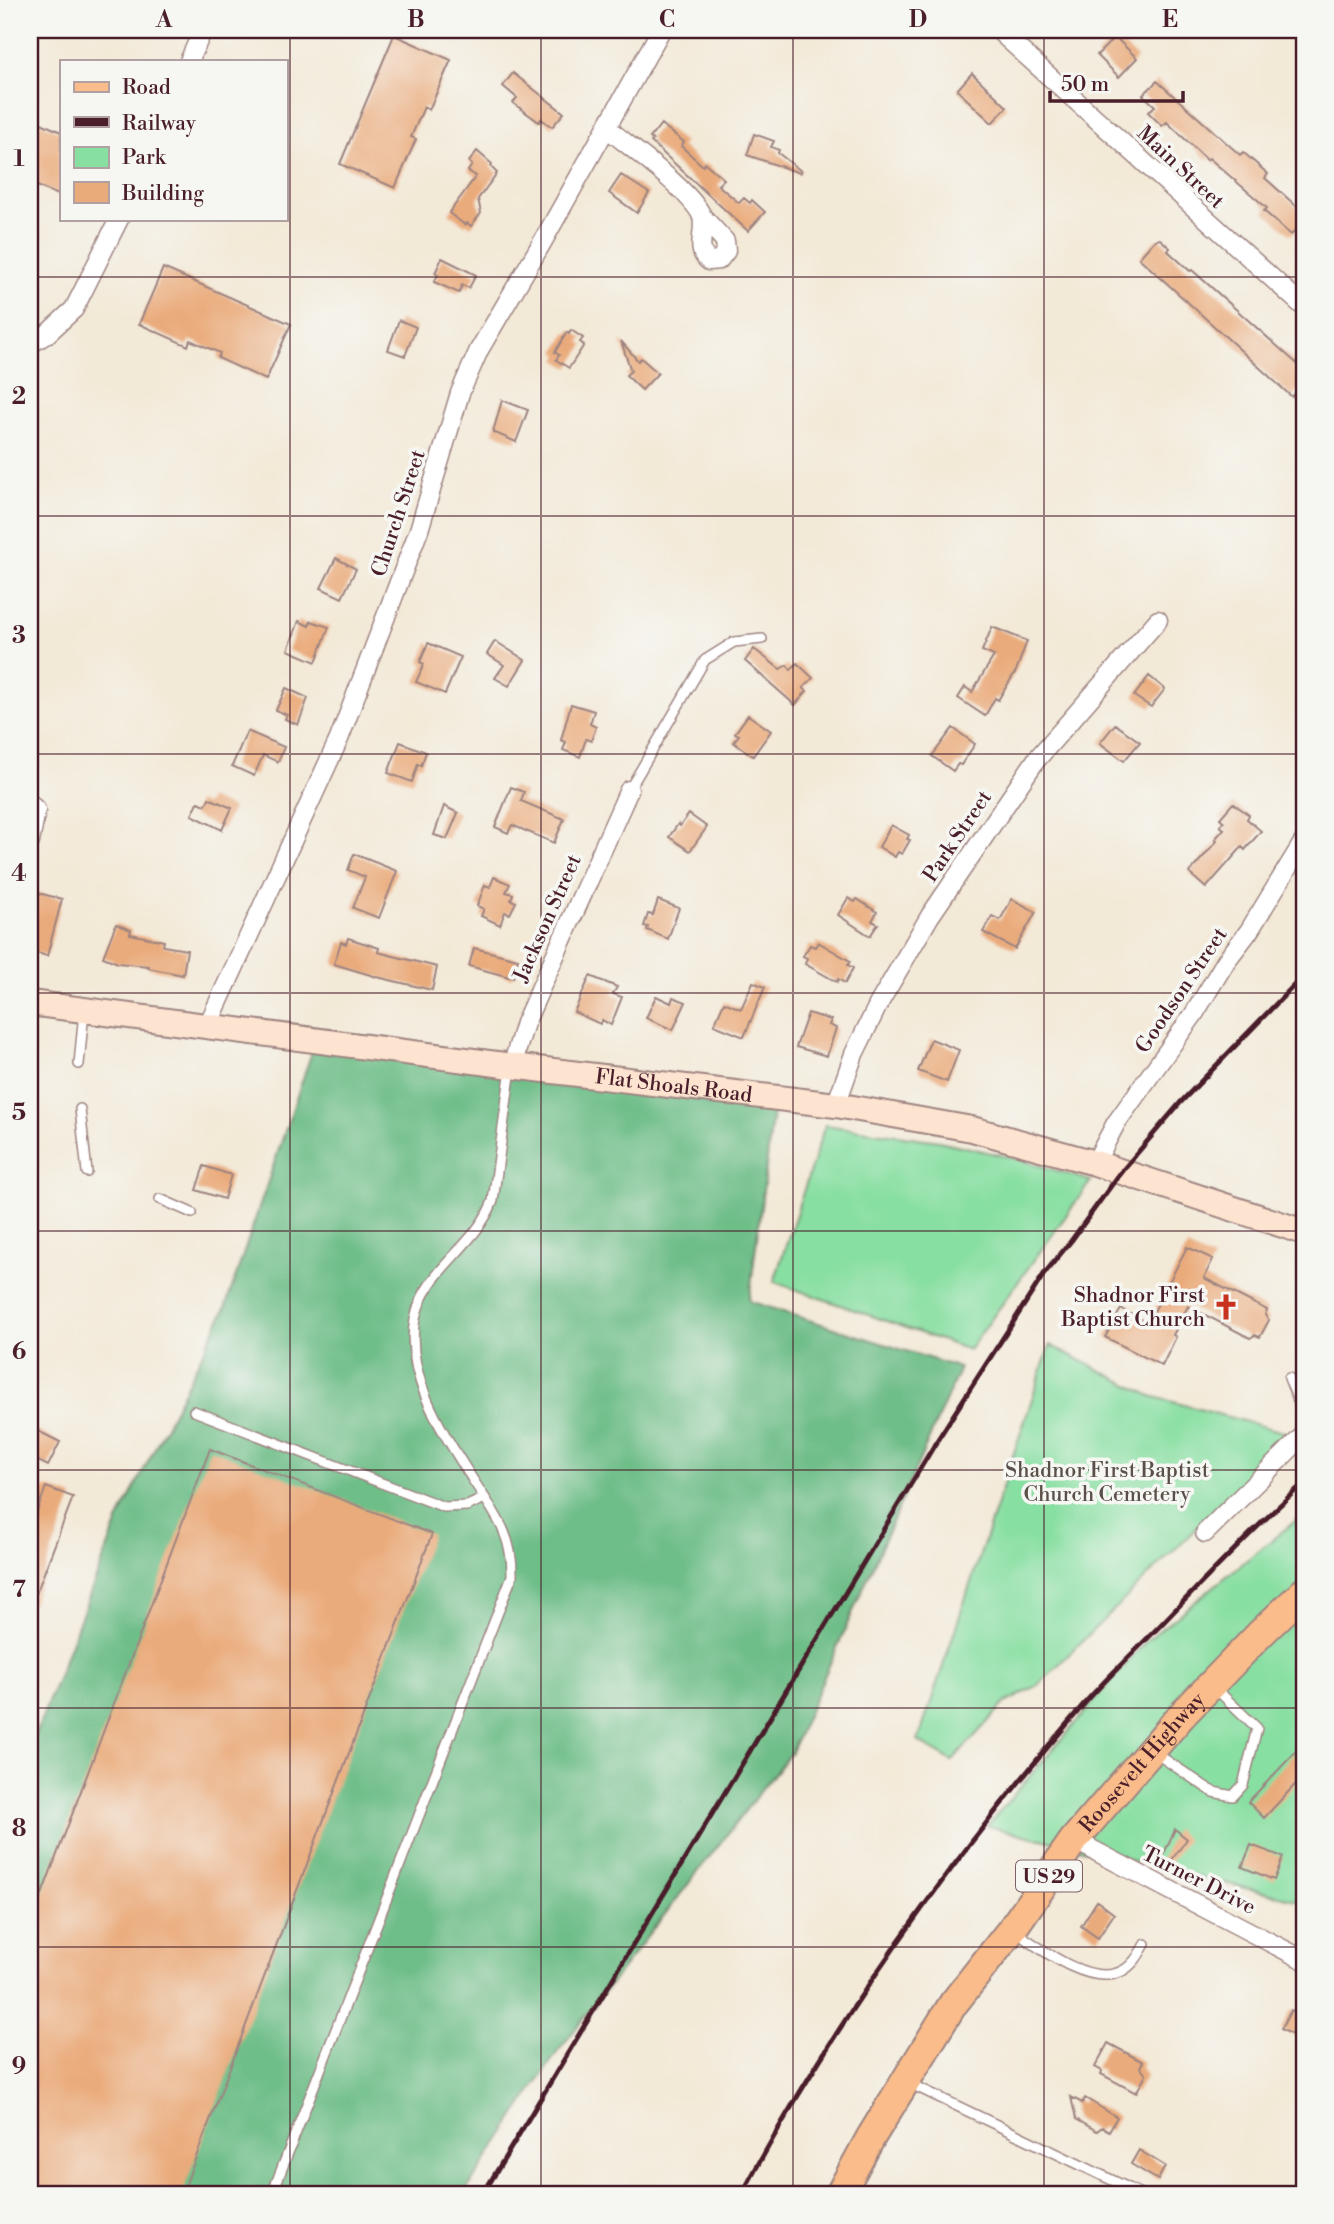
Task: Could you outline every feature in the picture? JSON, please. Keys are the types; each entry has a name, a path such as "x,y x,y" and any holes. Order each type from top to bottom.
{"main road":[{"name":"Roosevelt Highway","path":"840,2194 904,2081 953,2004 1012,1929 1074,1840 1150,1750 1304,1592"}],"street":[{"path":"190,60 203,30"},
{"name":"Church Street","path":"207,1027 339,738 419,530 460,393 479,350 661,30"},
{"name":"Main Street","path":"998,30 1304,307"},
{"path":"607,128 677,186 701,215"},
{"path":"30,344 47,334 74,309 119,220"},
{"name":"Park Street","path":"835,1105 854,1054 874,1013 930,916 1037,760 1158,620"},
{"name":"Jackson Street","path":"512,1066 525,1023 629,790"},
{"path":"30,804 36,810 30,842"},
{"name":"Goodson Street","path":"1095,1163 1116,1123 1194,1014 1226,961 1250,931 1304,841"},
{"name":"Flat Shoals Road","path":"30,1003 835,1105 972,1129 1095,1163 1304,1232"},
{"path":"1205,1533 1304,1435"},
{"name":"Turner Drive","path":"1074,1840 1304,1960"}],"lane":[{"path":"629,790 705,660 734,642 762,639"},
{"path":"79,1064 84,1010"},
{"path":"272,2194 512,1576 513,1556 508,1536 456,1453 429,1402 417,1366 413,1342 415,1318 424,1292 476,1234 493,1201 512,1066"},
{"path":"80,1109 87,1172"},
{"path":"160,1199 192,1213"},
{"path":"1289,1378 1304,1413"},
{"path":"1293,1410 1304,1413"},
{"path":"194,1411 444,1507 467,1506 485,1498"},
{"path":"1150,1750 1213,1792 1233,1796 1243,1785 1257,1728 1211,1685"},
{"path":"1012,1929 1064,1963 1104,1975 1120,1972 1136,1959 1145,1944"},
{"path":"904,2081 1141,2194"}],"green space":[{"path":"314,1046 775,1096 749,1301 960,1368 791,1752 556,2054 464,2194 30,2194 30,1749 119,1519 224,1311"},
{"path":"825,1125 939,1141 1018,1159 1091,1181 969,1350 774,1282"},
{"name":"Shadnor First Baptist Church Cemetery","path":"1050,1345 1151,1396 1291,1434 1037,1686 1005,1703 952,1761 918,1741"},
{"path":"1304,1514 1304,1902 987,1826 1146,1641"}],"building":[{"path":"394,35 451,60 429,110 424,107 411,137 416,139 395,188 340,164"},
{"path":"1115,37 1137,58 1119,77 1097,55"},
{"path":"513,73 564,113 552,127 541,119 539,122 513,103 517,98 503,86"},
{"path":"972,73 1007,107 992,123 957,90"},
{"path":"1157,81 1240,155 1243,152 1268,174 1265,178 1304,213 1304,221 1291,235 1264,211 1267,208 1209,158 1207,160 1167,122 1162,126 1148,112 1155,106 1143,95"},
{"path":"30,118 60,132 60,196 30,183"},
{"path":"661,124 684,142 681,146 703,166 705,163 724,179 718,185 739,203 744,198 750,203 752,200 765,212 748,231 651,142 653,140 650,138"},
{"path":"754,134 774,141 771,147 779,150 778,153 801,171 800,173 747,155"},
{"path":"477,151 492,164 491,167 497,173 478,199 481,213 471,226 467,223 465,225 449,213 476,176 468,171 472,165 469,162"},
{"path":"621,175 649,193 637,213 609,193"},
{"path":"1160,239 1170,248 1168,251 1304,370 1304,383 1292,397 1139,258 1155,240"},
{"path":"442,258 476,275 469,288 462,285 459,293 434,282"},
{"path":"163,268 291,324 266,380 218,358 220,353 190,340 188,346 139,324"},
{"path":"399,320 416,327 405,356 388,350"},
{"path":"571,330 583,338 580,342 584,345 569,368 556,360 559,355 555,352"},
{"path":"621,341 638,361 641,358 658,373 642,390 626,375 631,371"},
{"path":"502,400 528,410 516,442 493,432"},
{"path":"336,558 356,569 342,598 321,588"},
{"path":"299,621 309,626 311,621 329,627 316,662 288,650"},
{"path":"992,627 1027,641 1016,671 985,716 958,698 965,687 972,692 994,656 982,651"},
{"path":"495,641 525,660 509,686 495,678 504,665 487,654"},
{"path":"428,643 461,657 445,694 416,682 424,664 420,662"},
{"path":"754,649 780,669 787,665 791,670 797,663 813,678 803,688 807,691 795,705 745,661"},
{"path":"1149,676 1165,689 1151,707 1134,696"},
{"path":"286,688 308,698 298,725 285,719 287,715 276,710"},
{"path":"571,704 594,711 590,724 596,727 591,741 586,739 580,757 563,750 566,742 561,740"},
{"path":"748,715 771,731 753,756 733,742 739,735 735,733"},
{"path":"1115,724 1140,742 1124,761 1100,743"},
{"path":"953,728 975,744 961,765 958,764 953,771 932,756"},
{"path":"247,731 284,747 278,762 263,755 254,776 232,766"},
{"path":"400,742 426,752 421,766 418,764 412,782 388,773"},
{"path":"511,787 524,792 521,801 564,819 554,843 512,825 508,833 495,827"},
{"path":"209,798 232,808 222,830 192,815 198,802 206,805"},
{"path":"1233,803 1249,815 1247,819 1261,831 1245,850 1242,847 1206,888 1189,873 1217,841 1215,839 1224,829 1220,826 1224,822 1220,818"},
{"path":"444,806 458,813 447,839 434,835"},
{"path":"689,814 707,827 690,851 669,837"},
{"path":"891,825 909,835 907,839 910,840 902,854 898,852 895,857 879,847"},
{"path":"354,854 397,871 379,918 353,908 365,877 348,870"},
{"path":"494,877 510,884 506,892 513,894 511,900 516,902 510,914 505,912 500,925 481,916 484,909 477,906 485,885 490,887"},
{"path":"30,891 62,899 47,956 30,951"},
{"path":"848,898 855,902 857,899 877,912 872,921 878,924 870,936 838,915"},
{"path":"1012,899 1036,912 1015,949 983,932 992,916 1000,920"},
{"path":"658,900 679,908 668,939 644,926 648,914 653,915"},
{"path":"116,924 131,930 130,934 164,941 163,946 187,950 183,975 148,968 149,966 118,963 103,957"},
{"path":"348,938 379,948 378,952 437,967 432,990 334,964 341,942 346,944"},
{"path":"818,942 850,961 848,965 853,968 845,983 838,979 837,982 805,964 807,958 803,956 810,945 815,947"},
{"path":"474,948 518,959 513,978 469,966"},
{"path":"590,976 617,987 613,994 622,997 611,1025 602,1020 600,1024 574,1012"},
{"path":"753,982 765,987 744,1037 714,1025 724,1002 741,1009"},
{"path":"656,996 671,1003 673,997 686,1002 673,1030 646,1018"},
{"path":"808,1013 831,1020 829,1025 836,1028 827,1056 796,1047"},
{"path":"931,1039 959,1050 947,1082 918,1071"},
{"path":"204,1166 231,1175 224,1199 196,1190"},
{"name":"Shadnor First Baptist Church","path":"1187,1247 1213,1259 1204,1278 1267,1310 1265,1315 1269,1320 1260,1337 1255,1335 1250,1338 1188,1306 1173,1335 1176,1337 1162,1366 1105,1337 1121,1309 1148,1323"},
{"path":"30,1427 60,1442 48,1466 30,1457"},
{"path":"210,1449 432,1534 182,2194 30,2194 30,1926"},
{"path":"46,1487 73,1497 31,1607 30,1531"},
{"path":"1304,1743 1304,1775 1264,1818 1248,1802"},
{"path":"1175,1829 1187,1839 1163,1872 1157,1869"},
{"path":"1251,1845 1283,1857 1274,1880 1242,1867"},
{"path":"1097,1901 1114,1914 1098,1938 1081,1926"},
{"path":"1291,2010 1304,2017 1304,2041 1281,2029"},
{"path":"1108,2043 1143,2062 1140,2067 1146,2075 1136,2093 1101,2074 1102,2071 1095,2067"},
{"path":"1071,2097 1082,2103 1085,2098 1117,2117 1109,2131 1102,2127 1097,2131 1076,2119"},
{"path":"1139,2150 1165,2166 1158,2180 1131,2164"}],"railway":[{"path":"483,2194 938,1439 1044,1274 1121,1172 1180,1103 1304,975"},
{"path":"742,2194 778,2129 857,2002 943,1879 989,1820 1095,1692 1239,1545 1304,1483"}],"place":[{"name":"Shadnor First Baptist Church","path":"1226,1307"}]}
